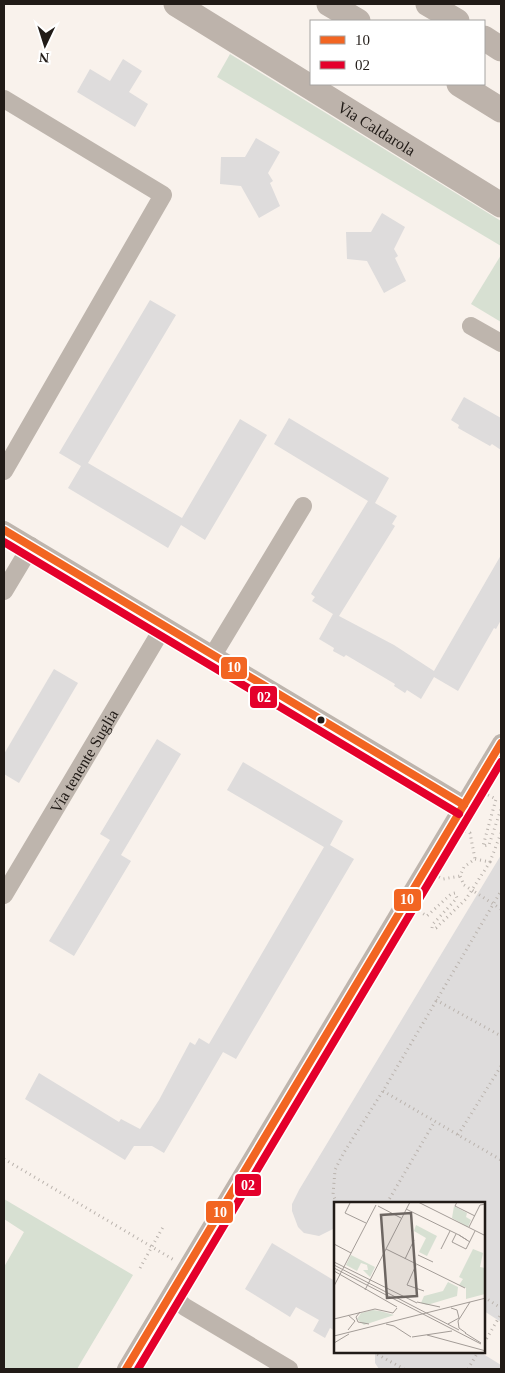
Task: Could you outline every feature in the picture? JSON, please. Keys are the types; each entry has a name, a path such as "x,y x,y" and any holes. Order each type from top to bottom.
{"street":[{"name":"Via Caldarola","path":"176,4 501,205"},
{"path":"329,4 356,20"},
{"path":"428,4 455,20"},
{"path":"485,39 501,49"},
{"path":"461,85 501,110"},
{"path":"4,99 163,195 4,472"},
{"path":"471,326 501,343"},
{"path":"213,655 303,506"},
{"path":"4,530 464,805"},
{"path":"4,591 31,546"},
{"name":"Via tenente Suglia","path":"4,895 164,626"},
{"path":"126,1369 501,743"},
{"path":"171,1295 185,1306 289,1369"}],"path":[{"path":"475,787 496,799 483,846 489,845 501,809"},
{"path":"470,833 475,859"},
{"path":"406,903 427,916 450,894 455,892 457,898 433,924 432,928 436,928 466,898 490,862 501,833"},
{"path":"490,862 475,859 464,867 460,876 464,885 501,909"},
{"path":"443,879 460,876"},
{"path":"337,1202 333,1194 335,1170 342,1154 383,1091 501,891"},
{"path":"436,1000 501,1036"},
{"path":"458,1135 501,1066"},
{"path":"383,1091 501,1160"},
{"path":"388,1202 436,1121"},
{"path":"4,1159 187,1268"},
{"path":"140,1268 164,1227"},
{"path":"485,1298 501,1308"},
{"path":"485,1341 501,1314"},
{"path":"375,1353 404,1369"},
{"path":"468,1369 477,1353"}],"green space":[{"path":"230,54 501,221 501,246 217,77"},
{"path":"501,255 501,322 471,304"},
{"path":"4,1199 133,1275 77,1369 4,1369 4,1267 24,1232 4,1219"}],"building":[{"path":"123,59 142,71 129,92 148,104 135,127 77,92 90,69 110,81"},
{"path":"256,138 280,152 268,173 273,181 270,183 280,206 259,218 241,186 220,184 221,157 245,157"},
{"path":"382,213 405,227 394,249 398,256 395,258 406,281 384,293 367,261 347,259 346,232 371,232"},
{"path":"150,300 176,315 88,463 182,518 240,419 267,435 205,540 181,525 168,548 68,488 81,466 59,453"},
{"path":"464,397 501,418 501,450 458,428 459,425 451,420"},
{"path":"289,418 389,478 375,503 397,516 392,524 395,526 339,616 394,645 434,671 501,555 501,620 496,629 494,628 458,691 434,677 421,699 407,690 405,693 394,686 395,684 346,655 344,657 333,651 334,648 319,639 333,614 312,601 315,597 311,594 368,501 274,444"},
{"path":"54,669 78,683 19,783 4,774 4,754"},
{"path":"157,739 181,754 121,855 131,861 74,956 49,941 110,840 100,834"},
{"path":"243,762 343,821 330,845 354,859 236,1059 223,1052 164,1153 152,1146 134,1146 125,1160 25,1099 39,1073 119,1122 121,1119 140,1129 159,1100 190,1042 195,1045 199,1038 209,1044 324,847 227,790"},
{"path":"501,855 501,1322 485,1312 485,1202 334,1202 334,1228 319,1236 304,1233 298,1227 292,1211 292,1204"},
{"path":"272,1243 334,1280 334,1330 330,1328 325,1338 313,1331 319,1320 296,1307 290,1317 245,1289"},
{"path":"375,1353 482,1353 501,1365 501,1369 379,1369 375,1363"}],"transit line":[{"name":"10","path":"4,530 464,805"},
{"name":"02","path":"4,542 459,814"},
{"name":"10","path":"126,1369 501,743"},
{"name":"02","path":"138,1369 501,762"}]}
